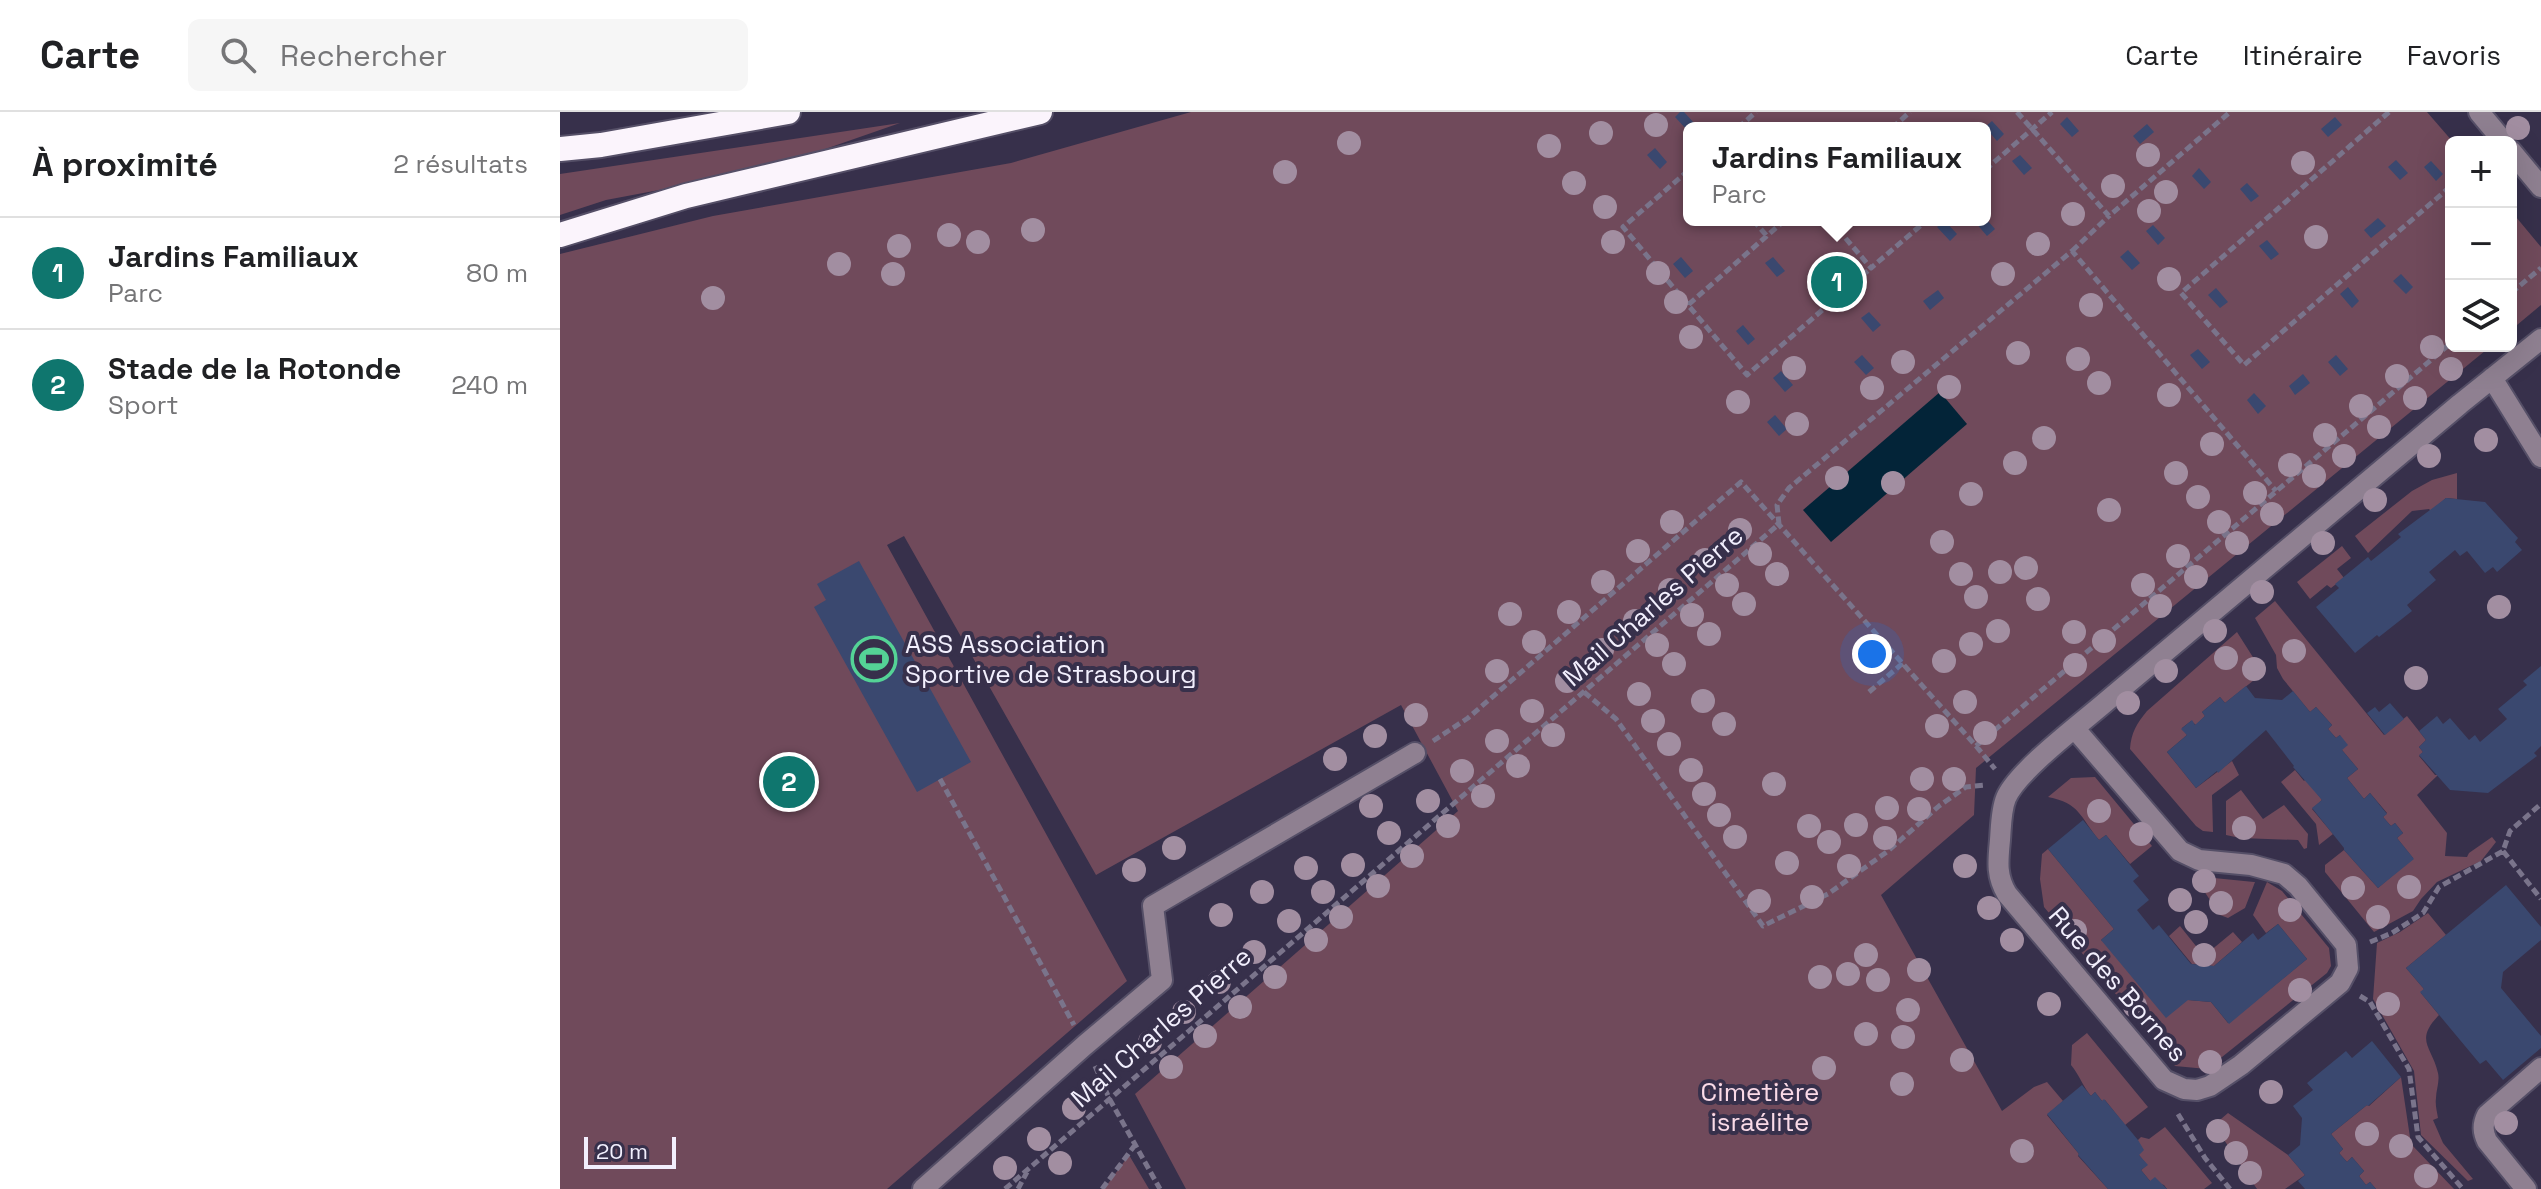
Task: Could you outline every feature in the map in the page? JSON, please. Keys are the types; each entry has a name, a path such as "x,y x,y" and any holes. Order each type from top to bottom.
{"highway":[{"path":"560,149 601,145 788,112"},
{"path":"560,235 686,196 1040,112"}],"street":[{"path":"2479,112 2499,136"},
{"path":"2517,158 2541,187"},
{"path":"2010,788 2075,729 2541,339"},
{"path":"2492,378 2541,457"},
{"path":"2075,729 2180,851 2199,860 2271,868 2298,886 2348,951 2348,968 2340,983"},
{"path":"923,1189 1162,980 1153,906 1415,753"},
{"name":"Rue des Bornes","path":"2010,788 2002,818 1998,869 2000,883 2014,904 2164,1080 2184,1089 2197,1090 2210,1086 2241,1065 2340,983"},
{"path":"2526,1189 2487,1141 2483,1122 2541,1068"}],"path":[{"path":"2017,112 2109,216"},
{"path":"1991,165 2052,112"},
{"name":"Mail Charles Pierre","path":"1005,1189 1779,524 1777,505 1789,488 2072,251 2230,112"},
{"path":"2389,112 2181,293 2244,365 2445,191"},
{"path":"1683,175 1623,227 1747,375 1920,226"},
{"path":"1758,226 1767,236"},
{"path":"1688,305 1778,226"},
{"path":"1835,226 1871,268"},
{"path":"2072,251 2276,491"},
{"path":"2517,288 2541,268"},
{"path":"1415,753 1468,718 1741,482 1976,746 2445,348"},
{"path":"1869,692 1903,663"},
{"path":"1584,692 1616,719 1763,926 1828,894 1888,851 1939,806 1966,787 1986,785 2010,788"},
{"path":"940,779 1160,1189"},
{"path":"2348,951 2392,933 2423,913 2439,887 2503,851 2510,831 2541,804"},
{"path":"2503,851 2541,899"},
{"path":"2340,983 2370,1002 2409,1069 2418,1137 2463,1189"},
{"path":"2164,1080 2182,1123 2230,1189"},
{"path":"1102,1189 1135,1145"},
{"path":"1018,1189 1031,1167"}],"green space":[{"name":"Cimetière israélite","path":"1191,112 2427,112 2448,136 2445,136 2445,352 2484,352 1976,768 1974,815 1881,895 2002,1111 2034,1087 2047,1082 2063,1101 2047,1115 2108,1189 1186,1189 1135,1094 1458,811 1401,705 1096,875 904,536 887,545 1127,981 887,1189 560,1189 560,254 713,216 1011,163"},
{"path":"900,123 765,170 606,200 560,215 560,174"},
{"path":"2517,218 2541,247 2541,305 2517,325"},
{"path":"2457,473 2457,499 2446,498 2431,511 2412,511 2368,553 2355,536 2412,491 2432,480"},
{"path":"2342,546 2351,558 2337,569 2344,578 2331,588 2327,585 2310,599 2297,582"},
{"path":"2275,601 2384,735 2407,716 2426,740 2419,747 2423,752 2419,756 2438,775 2417,795 2447,833 2445,856 2467,857 2492,837 2496,842 2481,861 2437,882 2413,911 2374,932 2325,872 2325,865 2344,850 2378,888 2413,858 2397,838 2403,833 2395,823 2391,826 2383,817 2387,813 2370,793 2364,799 2347,778 2358,769 2342,750 2340,735 2336,738 2328,729 2332,725 2316,707 2310,712 2277,668 2276,655 2255,618"},
{"path":"2237,632 2263,673 2225,703 2220,697 2202,712 2205,716 2196,725 2191,721 2182,728 2187,735 2167,752 2196,788 2232,761 2239,775 2212,795 2213,832 2203,831 2130,749 2131,743 2135,728 2147,711"},
{"path":"2295,770 2322,800 2312,809 2333,834 2319,845 2316,824 2281,782"},
{"path":"2095,777 2152,846 2130,864 2106,835 2099,840 2073,807 2048,797 2071,778"},
{"path":"2241,790 2263,819 2284,805 2308,834 2307,848 2304,849 2298,840 2226,835 2226,801"},
{"path":"2048,849 2114,929 2101,940 2188,1000 2211,1002 2228,1023 2307,959 2278,924 2266,933 2253,915 2267,882 2282,891 2329,948 2331,966 2327,973 2207,1069 2175,1066 2044,907 2040,879 2042,854"},
{"path":"2194,876 2255,882 2245,908 2228,918 2220,915"},
{"path":"2428,913 2446,935 2406,968 2424,989 2421,993 2439,1015 2427,1031 2426,1038 2438,1076 2438,1118 2433,1120 2443,1143 2473,1179 2468,1181 2421,1135 2414,1071 2373,999 2377,943"},
{"path":"2180,926 2204,956 2233,932 2242,942 2214,966 2192,964 2169,936"},
{"path":"2087,1033 2148,1107 2125,1125 2105,1100 2102,1101 2095,1092 2091,1096 2071,1065 2072,1045"},
{"path":"2401,1077 2411,1144 2454,1189 2376,1189 2370,1182 2366,1185 2359,1176 2364,1171 2352,1157 2347,1162 2339,1153 2343,1149 2331,1134"},
{"path":"2228,1113 2288,1155 2305,1175 2285,1189 2257,1189 2214,1125"},
{"path":"2165,1127 2212,1183 2204,1189 2167,1189 2150,1181 2141,1170 2147,1165 2139,1155 2137,1141 2141,1137 2149,1139"},
{"path":"1129,1155 1149,1189 1104,1189"}],"water":[{"path":"1940,392 1967,424 1831,542 1803,510"}],"building":[{"path":"1684,112 1693,122 1683,122 1683,126 1675,117"},
{"path":"2067,117 2079,131 2072,137 2060,124"},
{"path":"2335,117 2342,125 2328,137 2321,129"},
{"path":"1991,122 2004,134 1997,141 1991,134"},
{"path":"2147,124 2154,132 2140,144 2133,136"},
{"path":"1655,148 1667,162 1660,169 1647,155"},
{"path":"2020,155 2032,168 2024,175 2012,161"},
{"path":"2396,160 2408,173 2400,180 2388,167"},
{"path":"2431,161 2443,174 2436,181 2424,167"},
{"path":"2199,168 2211,182 2204,189 2192,176"},
{"path":"2247,183 2259,196 2251,202 2240,189"},
{"path":"2378,218 2386,226 2371,238 2364,230"},
{"path":"1991,224 1995,229 1987,236 1978,226"},
{"path":"2153,225 2165,238 2158,245 2146,231"},
{"path":"1950,226 1957,234 1950,241 1937,227"},
{"path":"2267,240 2279,254 2271,260 2259,246"},
{"path":"2128,250 2140,263 2132,270 2120,257"},
{"path":"1681,257 1693,271 1685,278 1673,264"},
{"path":"1773,257 1785,271 1777,277 1765,263"},
{"path":"1831,258 1843,271 1835,278 1823,265"},
{"path":"2401,274 2413,287 2406,294 2393,281"},
{"path":"2348,287 2359,301 2352,308 2340,294"},
{"path":"2216,288 2228,302 2220,308 2208,295"},
{"path":"1938,290 1944,298 1930,310 1923,301"},
{"path":"1869,312 1881,325 1873,332 1861,318"},
{"path":"1743,325 1755,339 1748,345 1736,331"},
{"path":"2198,349 2210,362 2202,369 2190,355"},
{"path":"1862,355 1874,368 1866,375 1854,362"},
{"path":"2336,355 2348,369 2340,376 2328,362"},
{"path":"1781,371 1793,385 1785,392 1773,378"},
{"path":"2303,374 2310,383 2295,395 2289,386"},
{"path":"2254,393 2266,406 2258,414 2247,400"},
{"path":"1775,415 1787,429 1779,436 1767,422"},
{"path":"2446,498 2485,502 2518,538 2515,542 2522,550 2497,572 2493,567 2485,573 2467,551 2460,556 2455,550 2429,572 2436,580 2407,605 2412,611 2355,653 2316,607 2339,588 2335,584 2368,557 2371,561 2401,537 2398,534"},
{"path":"859,561 971,762 917,792 814,607 826,600 817,584"},
{"path":"2541,666 2541,746 2534,753 2537,756 2488,793 2450,790 2419,755 2423,752 2419,747 2426,740 2419,731 2437,716 2443,724 2450,718 2469,740 2475,735 2480,742 2507,719 2498,709 2527,685 2523,681"},
{"path":"2246,686 2255,698 2282,700 2293,691 2310,712 2316,707 2332,725 2328,729 2336,738 2340,735 2348,745 2342,750 2358,769 2347,778 2364,799 2370,793 2387,814 2383,817 2391,826 2395,823 2403,833 2397,838 2414,859 2378,888 2312,808 2322,800 2266,730 2218,773 2196,788 2167,752 2187,735 2181,729 2192,720 2195,725 2205,716 2202,712 2220,697 2225,703"},
{"path":"2390,703 2404,719 2385,735 2367,713 2375,707 2379,712"},
{"path":"2083,820 2099,840 2106,835 2139,876 2133,881 2149,900 2137,910 2153,930 2159,925 2191,964 2214,966 2253,933 2258,940 2278,924 2307,959 2229,1024 2211,1002 2188,1000 2166,1018 2101,940 2114,929 2048,849"},
{"path":"2506,885 2541,927 2541,940 2503,972 2501,988 2541,1036 2541,1048 2503,1080 2486,1060 2480,1064 2420,992 2424,989 2406,968"},
{"path":"2372,1041 2401,1077 2331,1134 2343,1149 2339,1153 2347,1162 2352,1157 2364,1171 2359,1176 2366,1185 2370,1182 2376,1189 2305,1189 2298,1181 2305,1175 2288,1155 2300,1145 2302,1118 2293,1106 2313,1090 2307,1083 2346,1051 2352,1058"},
{"path":"2082,1085 2091,1096 2095,1092 2102,1101 2104,1099 2138,1140 2144,1150 2139,1155 2148,1165 2141,1170 2150,1181 2155,1177 2167,1189 2108,1189 2078,1155 2047,1114"}],"place":[{"name":"Jardins Familiaux","path":"1837,282"},
{"name":"ASS Association Sportive de Strasbourg","path":"874,659"},
{"name":"Stade de la Rotonde","path":"789,782"}]}
